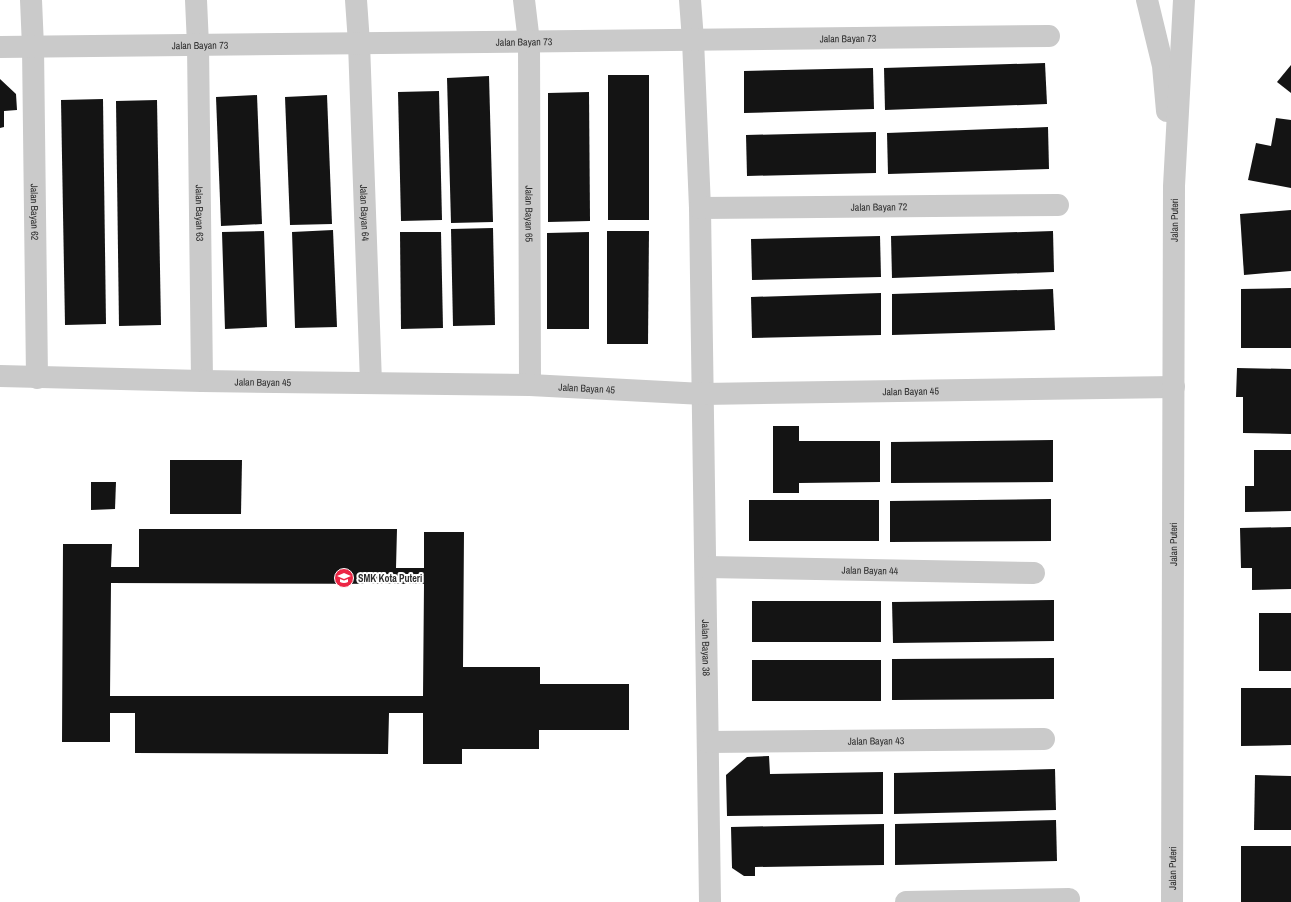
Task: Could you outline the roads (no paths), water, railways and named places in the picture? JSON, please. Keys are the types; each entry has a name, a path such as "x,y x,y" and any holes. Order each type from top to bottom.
{"street":[{"name":"Jalan Bayan 62","path":"31,0 34,47 37,378"},
{"name":"Jalan Bayan 63","path":"196,0 198,45 202,382"},
{"name":"Jalan Bayan 64","path":"356,0 359,43 371,383"},
{"name":"Jalan Bayan 65","path":"524,0 529,42 530,385"},
{"name":"Jalan Bayan 38","path":"690,0 700,208 710,902"},
{"name":"Jalan Puteri","path":"1146,0 1163,66 1174,186"},
{"name":"Jalan Puteri","path":"1172,902 1174,186 1184,0"},
{"name":"Jalan Bayan 73","path":"0,47 1049,36"},
{"name":"Jalan Bayan 72","path":"700,208 1058,204"},
{"name":"Jalan Bayan 45","path":"0,376 202,382 530,385 703,394 1174,387"},
{"name":"Jalan Bayan 44","path":"706,567 1034,573"},
{"name":"Jalan Bayan 43","path":"708,742 1044,739"},
{"path":"906,902 1069,899"}],"place":[{"name":"SMK Kota Puteri","path":"344,578"}]}
